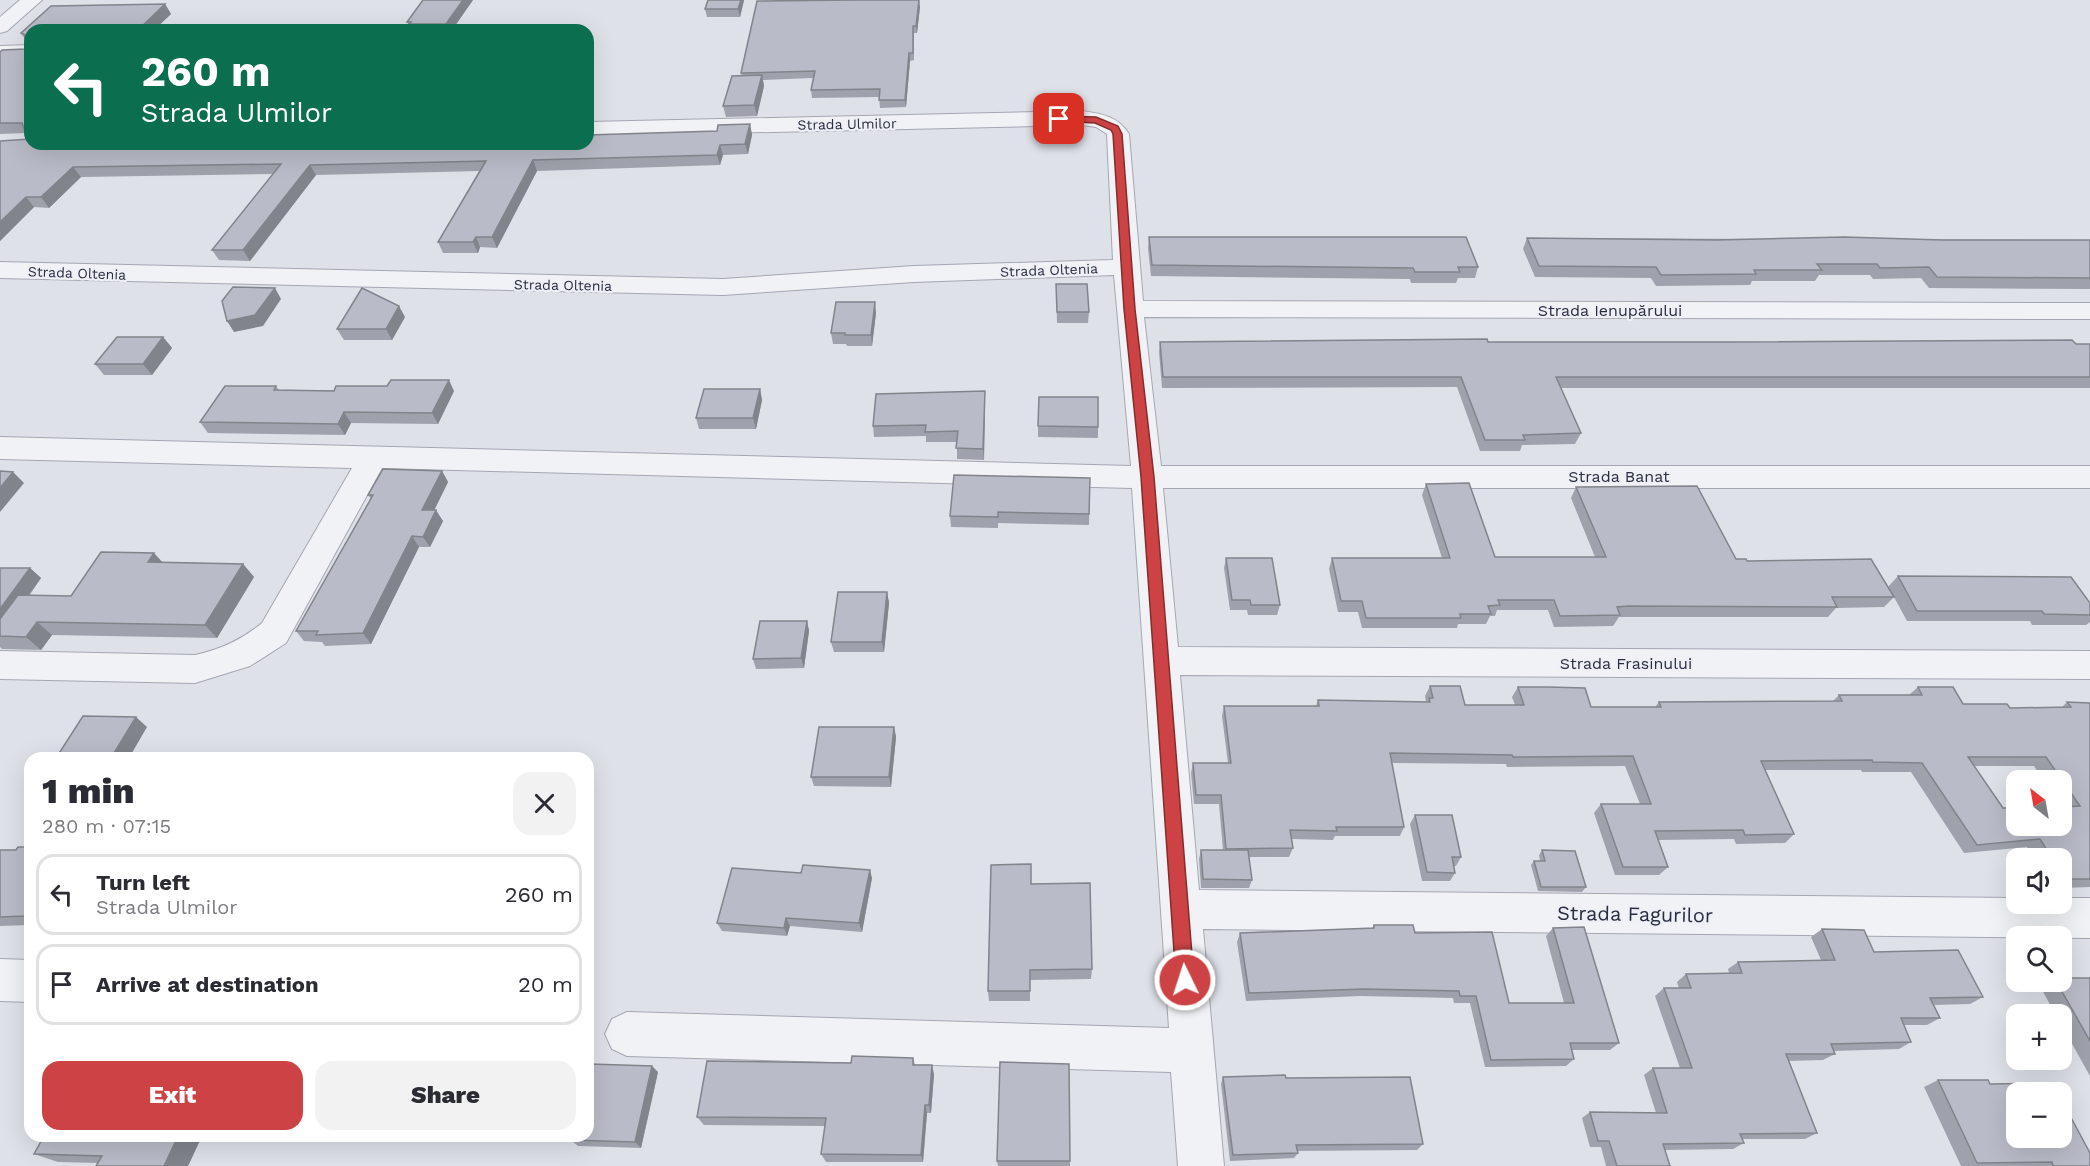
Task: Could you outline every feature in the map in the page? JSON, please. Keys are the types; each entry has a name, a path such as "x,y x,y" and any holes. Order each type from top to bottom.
{"street":[{"path":"0,27 32,0"},
{"path":"0,52 24,51"},
{"name":"Strada Ulmilor","path":"594,129 1082,118 1106,123 1115,128 1118,134 1126,267"},
{"path":"1126,267 1147,477 1201,1166"},
{"name":"Strada Oltenia","path":"0,270 507,284 723,287 914,274 1126,267"},
{"name":"Strada Ienupărului","path":"1130,309 2090,311"},
{"name":"Strada Banat","path":"0,448 1147,477 2090,477"},
{"path":"0,665 195,669 216,665 258,647 274,633 373,458"},
{"name":"Strada Frasinului","path":"1161,662 2090,665"},
{"name":"Strada Fagurilor","path":"1180,909 2090,918"},
{"path":"0,980 24,981"},
{"path":"627,1034 1191,1051"}],"building":[{"path":"423,0 463,0 446,24 409,24 411,22 407,22"},
{"path":"708,0 741,0 738,9 705,9"},
{"path":"919,0 916,26 913,26 913,53 909,53 905,100 879,100 880,89 811,90 815,71 741,73 757,1"},
{"path":"165,4 144,24 31,24 51,6"},
{"path":"24,49 24,128 22,123 0,123 0,52"},
{"path":"762,75 754,105 723,106 732,76"},
{"path":"750,124 745,144 720,145 717,155 533,160 492,237 476,237 473,242 438,242 486,161 310,165 243,250 212,250 281,164 73,167 41,197 26,197 0,222 0,141 24,139 24,150 594,150 594,135 717,131 718,125"},
{"path":"1149,237 1466,237 1478,267 1458,267 1460,272 1415,272 1413,268 1152,265"},
{"path":"1844,237 1942,240 2090,240 2090,278 1937,277 1929,267 1880,268 1877,264 1817,264 1822,270 1754,270 1756,274 1661,275 1656,267 1539,266 1527,238 1717,240"},
{"path":"1056,284 1087,284 1089,312 1057,312"},
{"path":"233,287 275,288 255,315 227,321 222,301"},
{"path":"362,288 399,306 386,329 337,329"},
{"path":"836,302 875,302 871,335 831,333"},
{"path":"117,337 163,337 143,364 95,364"},
{"path":"1487,339 1488,342 2072,340 2076,344 2090,344 2090,377 1556,377 1581,433 1523,435 1525,440 1485,440 1461,377 1163,377 1160,342"},
{"path":"391,380 449,380 432,413 344,412 338,424 200,422 225,386 276,386 274,390 334,391 336,386 387,386"},
{"path":"704,389 760,389 753,418 696,418"},
{"path":"985,391 983,449 956,448 958,431 925,432 926,425 873,426 876,394"},
{"path":"1039,397 1098,397 1098,427 1038,426"},
{"path":"383,469 442,471 422,510 436,510 423,537 412,536 363,633 316,635 318,631 296,631 373,495 368,495"},
{"path":"0,471 13,472 0,488"},
{"path":"954,475 1090,478 1089,514 998,512 998,517 950,516"},
{"path":"1469,483 1495,557 1606,557 1576,487 1697,486 1736,559 1747,561 1871,559 1894,597 1832,597 1837,607 1628,606 1617,607 1620,615 1560,616 1554,600 1498,600 1500,605 1488,606 1491,614 1460,614 1461,618 1366,618 1362,601 1341,601 1332,558 1450,558 1426,484"},
{"path":"101,552 154,553 148,562 243,564 205,625 37,622 26,637 0,636 0,619 18,595 71,596"},
{"path":"1226,558 1272,558 1280,605 1251,605 1250,600 1232,600"},
{"path":"0,568 30,568 0,609"},
{"path":"1898,576 2071,577 2090,603 2090,615 2044,614 2042,611 1917,611"},
{"path":"838,592 887,592 882,642 831,642"},
{"path":"760,621 807,621 801,658 753,659"},
{"path":"1430,686 1460,686 1465,705 1524,705 1518,687 1585,688 1591,707 1661,707 1659,702 1842,701 1839,695 1922,695 1918,687 1953,687 1963,704 2007,704 2010,708 2071,707 2067,702 2090,703 2090,879 2072,879 2072,848 2046,848 2040,839 1977,845 1922,763 1873,762 1872,760 1761,761 1794,834 1745,835 1743,830 1655,831 1668,867 1623,867 1601,804 1651,804 1633,756 1513,757 1512,755 1390,753 1404,827 1336,827 1337,831 1290,830 1293,848 1226,849 1221,795 1196,795 1193,763 1231,763 1224,706 1319,706 1318,700 1430,702 1429,698 1433,698"},
{"path":"83,716 136,717 115,752 60,752"},
{"path":"819,727 894,727 889,777 811,777"},
{"path":"1415,815 1452,815 1461,857 1452,857 1455,873 1427,872"},
{"path":"18,847 24,847 24,916 0,917 0,850 16,850"},
{"path":"1201,850 1248,850 1252,880 1203,879"},
{"path":"1542,850 1575,851 1586,887 1541,887 1534,861 1545,861"},
{"path":"1031,864 1031,884 1090,883 1092,969 1030,970 1030,991 988,991 991,865"},
{"path":"803,865 870,870 859,923 786,918 784,928 717,923 732,868 801,873"},
{"path":"1374,925 1413,925 1415,933 1492,932 1509,1003 1574,1003 1553,928 1584,927 1619,1043 1570,1043 1574,1059 1491,1060 1476,996 1460,996 1459,991 1364,989 1249,993 1240,933 1374,928"},
{"path":"1822,929 1864,930 1874,952 1958,950 1983,997 1930,998 1940,1018 1901,1018 1911,1042 1831,1044 1835,1054 1786,1054 1817,1133 1740,1134 1744,1143 1663,1144 1670,1166 1617,1166 1609,1141 1598,1141 1590,1112 1667,1113 1653,1068 1692,1068 1664,988 1691,988 1686,974 1742,973 1738,962 1835,960"},
{"path":"2072,978 2090,978 2090,1041 2072,1009 2072,1004 2069,1004 2062,992 2072,992"},
{"path":"852,1056 913,1058 913,1065 932,1065 929,1105 925,1105 921,1155 821,1154 826,1118 697,1117 707,1061 851,1063"},
{"path":"1000,1062 1069,1064 1070,1161 997,1161"},
{"path":"594,1064 652,1066 635,1142 594,1141"},
{"path":"1285,1075 1286,1078 1410,1077 1423,1144 1296,1145 1298,1153 1233,1155 1223,1077"},
{"path":"1938,1080 1988,1080 1990,1084 2006,1084 2006,1148 2072,1148 2072,1119 2090,1153 2090,1166 2053,1166 2052,1162 1977,1163"},
{"path":"41,1142 175,1142 164,1166 96,1166 102,1156 34,1154"}],"route":[{"path":"1059,119 1096,120 1115,128 1118,134 1130,309 1147,477 1185,980"}]}
